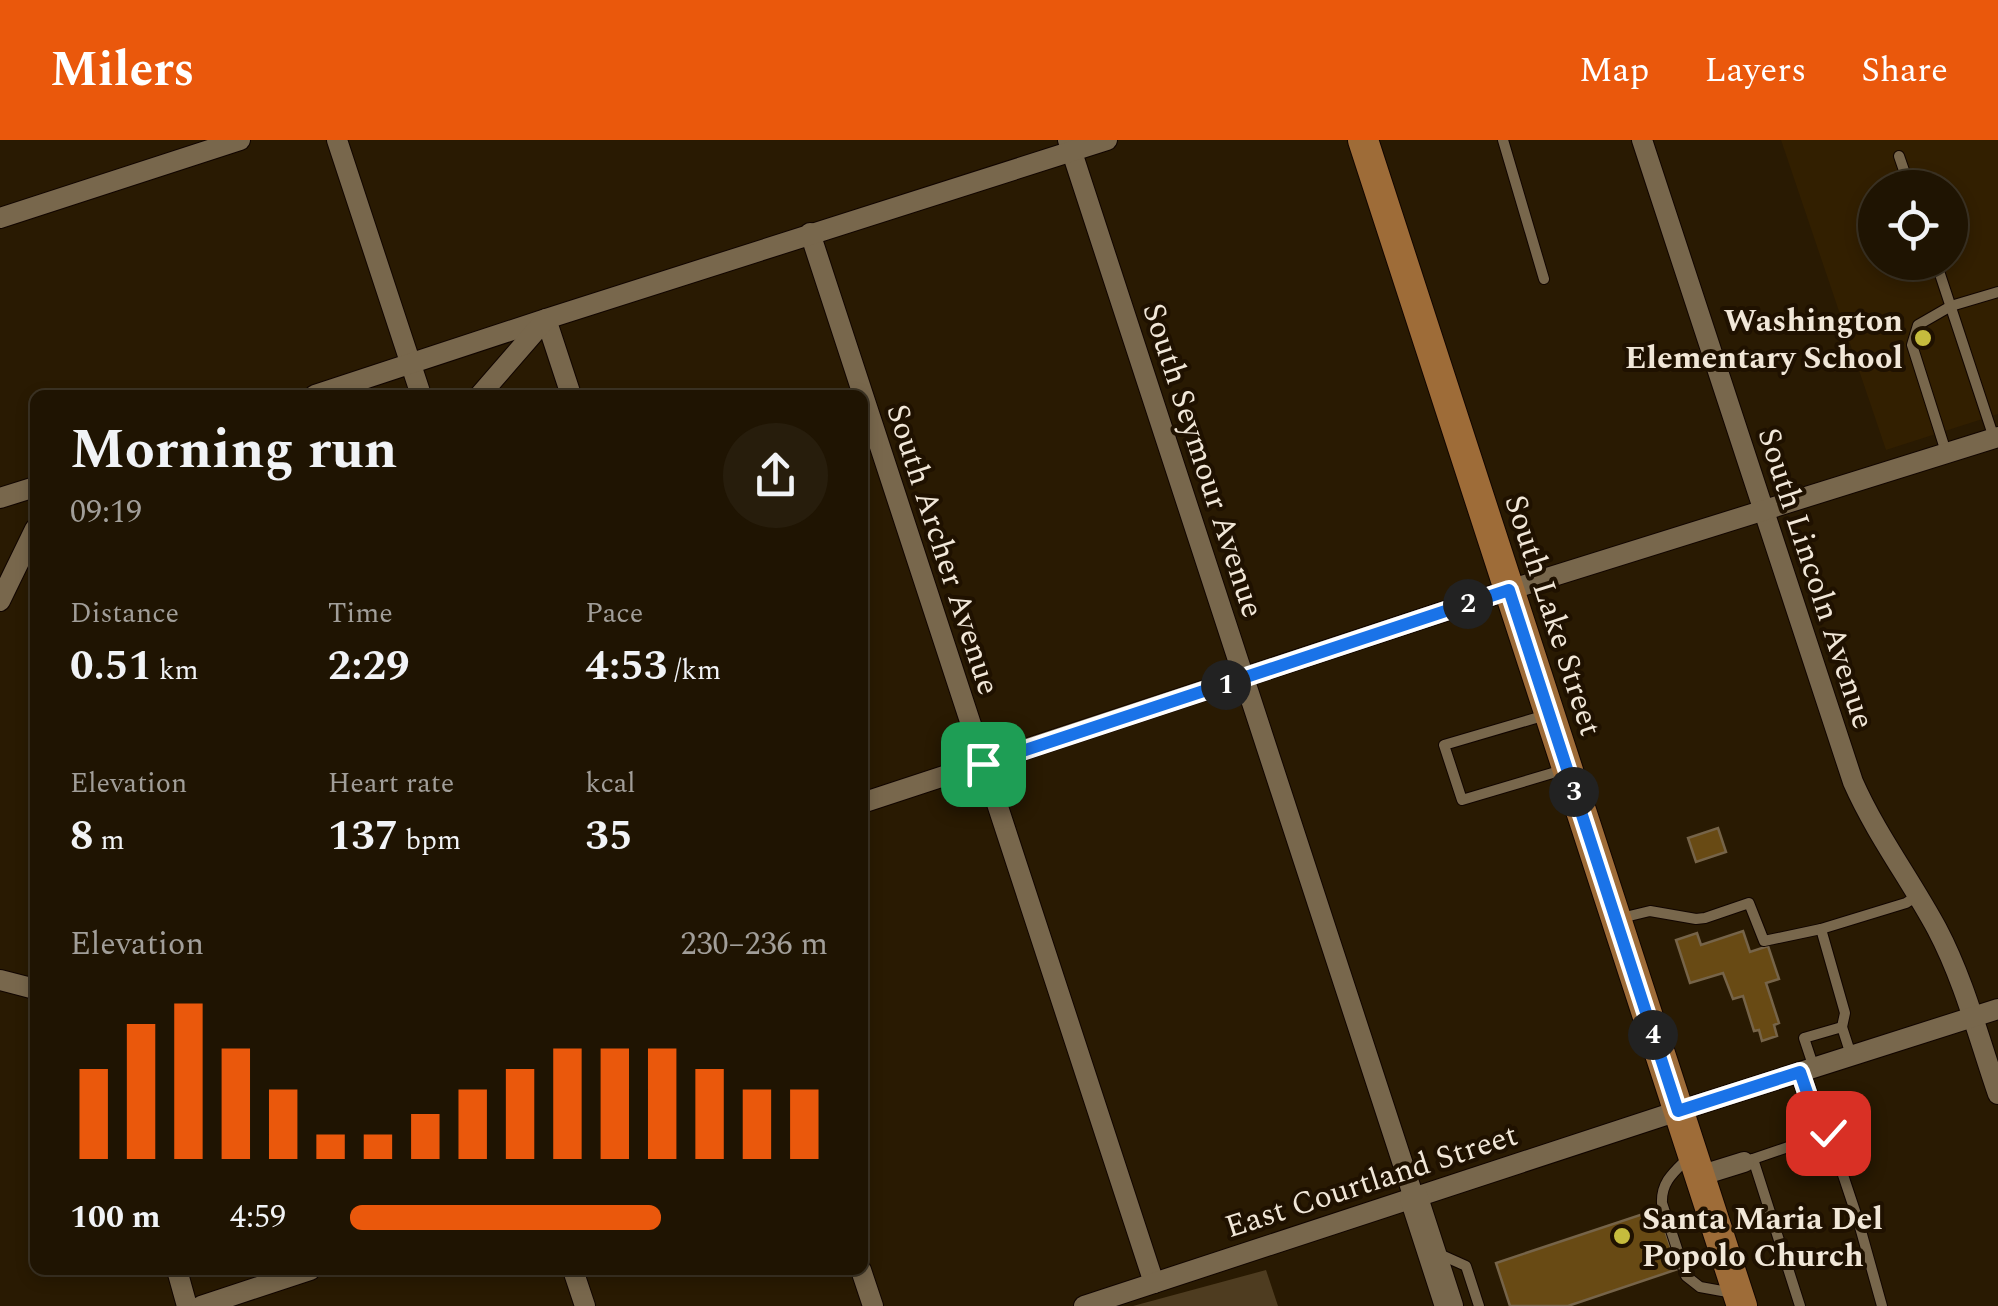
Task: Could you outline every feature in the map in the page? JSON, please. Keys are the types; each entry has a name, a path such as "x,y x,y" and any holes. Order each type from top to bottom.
{"main road":[{"name":"South Lake Street","path":"1363,140 1740,1300"}],"street":[{"path":"0,218 240,140"},
{"path":"337,140 418,390"},
{"path":"330,390 1070,146 1106,140"},
{"name":"South Lincoln Avenue","path":"1642,140 1852,782 1869,819 1937,929 1998,1094"},
{"name":"South Seymour Avenue","path":"1070,146 1414,1198"},
{"name":"South Archer Avenue","path":"810,233 861,390"},
{"path":"484,390 546,319"},
{"path":"546,319 569,390"},
{"name":"South Archer Avenue","path":"868,411 1154,1283"},
{"path":"868,801 1509,590 1996,437"},
{"path":"0,498 30,489"},
{"path":"0,601 30,539"},
{"path":"0,980 30,989"},
{"name":"East Courtland Street","path":"1084,1306 1998,1009"},
{"path":"1807,1070 1815,1116"},
{"path":"1695,1165 1748,1161"},
{"path":"1414,1198 1449,1306"},
{"path":"178,1275 187,1306"},
{"path":"200,1306 295,1275"},
{"path":"575,1275 585,1306"},
{"path":"864,1275 873,1306"}],"lane":[{"path":"1503,140 1544,279"},
{"path":"1899,156 1904,170"},
{"path":"1942,280 1996,437"},
{"path":"1946,453 1912,345 1918,325 1951,306 1998,292"},
{"path":"1549,714 1444,745 1462,800 1567,769"},
{"path":"1616,919 1650,911 1696,919 1749,903 1764,941 1821,929 1916,896"},
{"path":"1821,929 1846,1014 1842,1026 1852,1056"},
{"path":"1807,1070 1804,1038 1842,1026"},
{"path":"1815,1116 1828,1133 1882,1306"},
{"path":"1800,1306 1748,1161 1828,1133"},
{"path":"1695,1165 1666,1180 1661,1191 1686,1276 1700,1287 1740,1300"},
{"path":"1431,1250 1466,1266 1479,1306"}],"shaded area":[{"name":"Washington Elementary School","path":"1781,140 1998,140 1998,414 1886,450"},
{"path":"1266,1270 1278,1306 1133,1306"}],"building":[{"path":"1718,828 1726,852 1696,862 1688,838"},
{"path":"1743,931 1750,952 1768,946 1779,979 1766,983 1779,1023 1774,1025 1777,1036 1762,1041 1759,1030 1754,1031 1743,996 1733,999 1723,973 1690,983 1676,940 1697,933 1701,945"},
{"name":"Santa Maria Del Popolo Church","path":"1658,1209 1678,1269 1568,1306 1510,1306 1496,1263"}],"place":[{"name":"Washington Elementary School","path":"1923,338"},
{"name":"Santa Maria Del Popolo Church","path":"1622,1236"}],"route":[{"path":"983,764 1509,590 1678,1111 1800,1072 1815,1116 1828,1133"}]}
